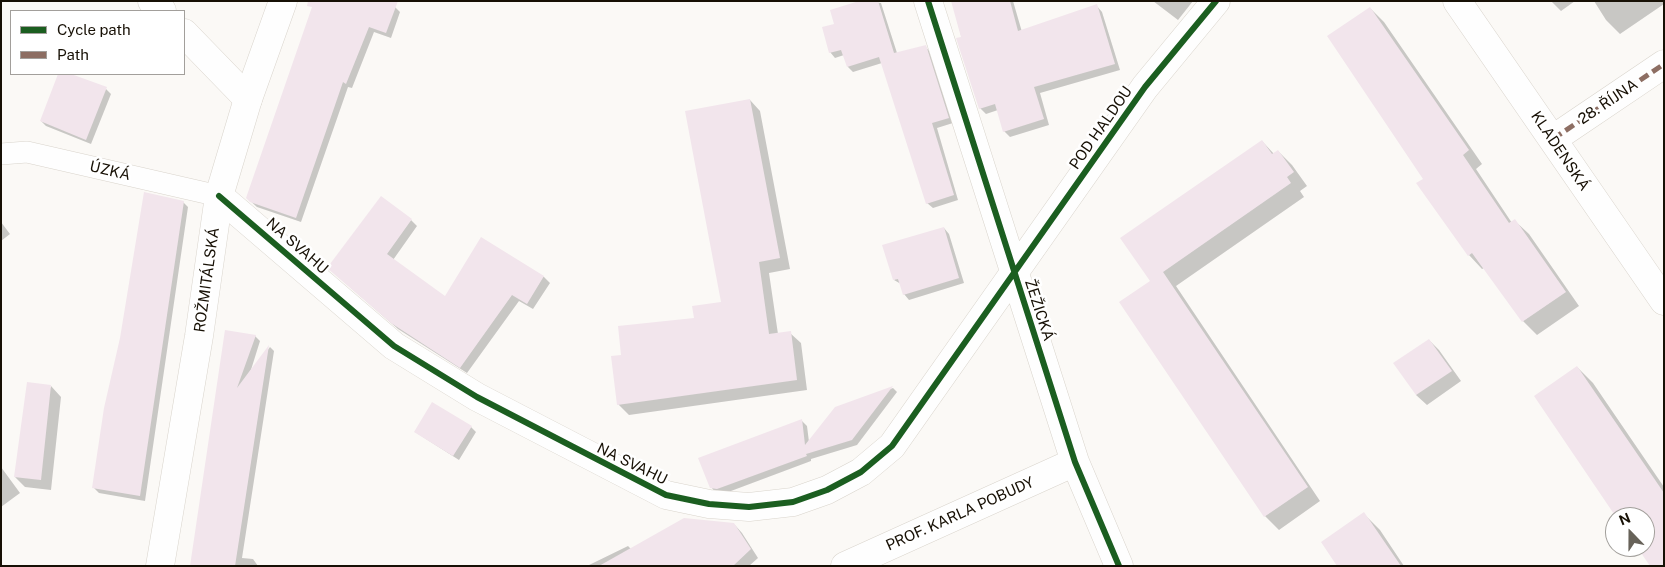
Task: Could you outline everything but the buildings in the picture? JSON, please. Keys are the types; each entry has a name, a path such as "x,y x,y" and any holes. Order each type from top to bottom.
{"street":[{"path":"152,1 161,10"},
{"name":"ROŽMITÁLSKÁ","path":"160,566 199,336 219,196 248,99 283,1"},
{"name":"ŽEŽICKÁ","path":"928,1 1075,462 1119,566"},
{"name":"POD HALDOU","path":"1014,275 1145,87 1216,1"},
{"name":"KLADENSKÁ","path":"1457,1 1664,301"},
{"path":"185,34 248,99"},
{"name":"28. ŘÍJNA","path":"1553,139 1664,64"},
{"name":"NA SVAHU","path":"219,196 394,346 477,397 624,475 666,495 708,504 749,507 792,502 827,490 861,472 892,446 1014,275"},
{"name":"PROF. KARLA POBUDY","path":"845,566 1075,462"}],"lane":[{"name":"ÚZKÁ","path":"1,154 27,152 219,196"}],"marked path":[{"path":"1553,139 1664,64"}],"cycle path":[{"path":"928,1 1075,462 1119,566"},
{"path":"219,196 394,346 477,397 666,495 709,504 749,507 793,502 827,490 861,472 892,446 1145,87 1216,1"}]}
